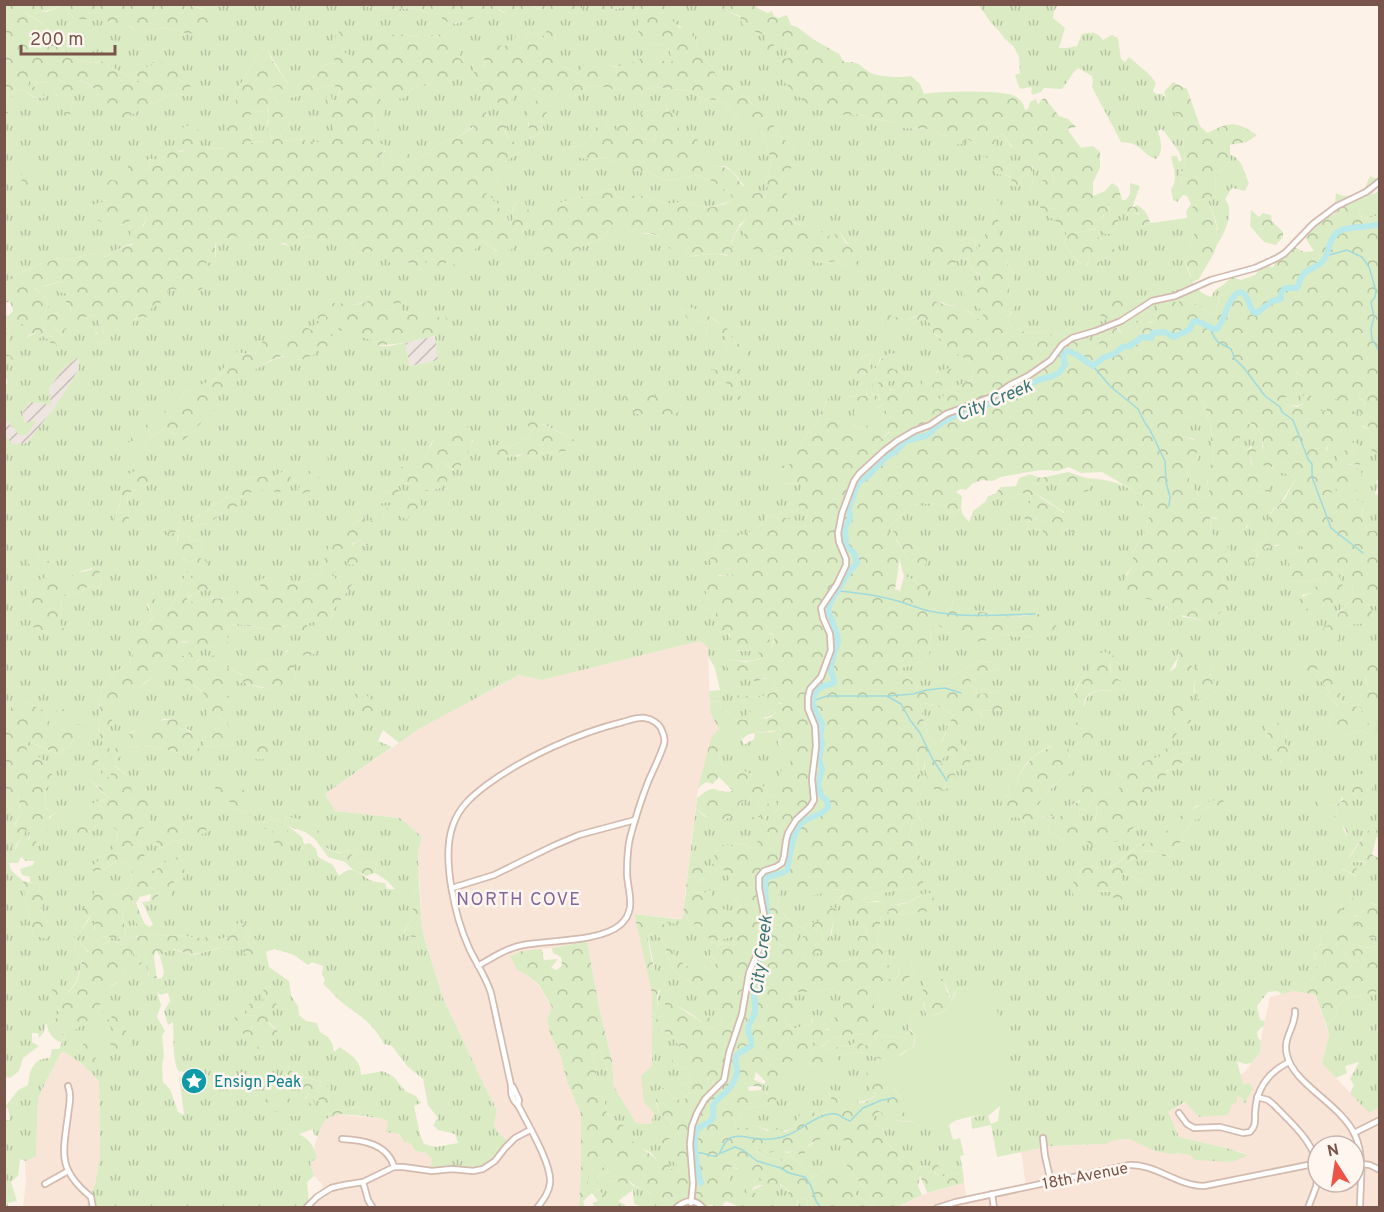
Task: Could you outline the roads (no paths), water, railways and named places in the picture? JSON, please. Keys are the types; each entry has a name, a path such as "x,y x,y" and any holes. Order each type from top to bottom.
{"street":[{"path":"691,1202 692,1126 705,1099 724,1080 729,1053 742,1014 749,973 762,942 765,920 759,877 764,871 782,863 788,833 814,800 812,779 816,746 815,726 808,709 808,697 810,689 822,676 831,650 830,634 821,608 846,565 838,530 856,476 884,451 903,438 952,411 994,396 1012,383 1028,376 1051,360 1062,345 1072,338 1128,318 1152,301 1174,296 1211,280 1255,268 1285,253 1313,224 1337,206 1366,192 1380,181"},
{"path":"478,966 517,946 557,942 605,933 622,923 630,908 627,858 629,843 648,782 664,744 663,732 657,724 648,718 643,718 594,730 557,745 488,784 468,801 458,814 449,836 449,875 462,931 470,949 478,966 491,993 511,1085 511,1095 548,1164 550,1176 547,1193 537,1208"},
{"path":"452,888 494,875 579,835 635,820"},
{"path":"1294,1011 1295,1016 1286,1043 1286,1052 1288,1062 1296,1074 1343,1116 1354,1133 1380,1120"},
{"path":"1179,1113 1187,1124 1194,1128 1220,1127 1248,1133 1255,1125 1257,1097 1261,1087 1267,1078 1288,1062"},
{"path":"68,1086 70,1098 63,1153 68,1171 91,1197 93,1208"},
{"path":"1257,1097 1268,1100 1276,1107 1306,1141"},
{"path":"306,1208 331,1188 363,1182 394,1167 432,1171 480,1170 493,1163 515,1138 530,1130"},
{"path":"1043,1138 1051,1182"},
{"path":"342,1139 364,1141 382,1150 390,1157 394,1167"},
{"path":"1366,1164 1380,1170"},
{"name":"18th Avenue","path":"937,1208 992,1194 1133,1165 1190,1184 1204,1186 1306,1165"},
{"path":"45,1184 68,1171"},
{"path":"363,1182 373,1208"},
{"path":"992,1194 994,1208"},
{"path":"676,1208 682,1203 691,1202 698,1203 703,1208"}],"waterway":[{"name":"City Creek","path":"701,1183 696,1155 696,1133 700,1127 712,1119 714,1104 733,1083 737,1072 735,1061 737,1055 751,1046 748,1029 755,1012 754,979 768,925 766,878 787,870 792,843 800,824 822,813 828,807 827,801 820,794 818,784 822,769 819,760 822,725 812,703 814,694 819,689 834,683 830,669 838,642 828,610 849,572 857,563 854,553 846,546 845,528 850,518 849,508 858,483 906,441 928,435 950,418 998,401 1015,388 1028,387 1037,380 1057,374 1065,364 1063,356 1068,351 1093,366 1142,337 1151,338 1153,333 1165,332 1173,337 1189,330 1194,321 1217,329 1231,300 1241,292 1253,312 1257,313 1272,301 1281,299 1281,293 1285,288 1297,288 1301,277 1323,261 1337,233 1346,229 1380,224"},
{"path":"1326,256 1347,250 1362,257 1369,267 1376,291 1371,302 1374,317 1371,329 1372,339 1380,353"},
{"path":"1210,328 1218,342 1231,349 1235,359 1265,396 1293,420 1312,464 1312,477 1331,528 1363,553"},
{"path":"1093,366 1110,386 1138,409 1150,430 1165,461 1169,506"},
{"path":"839,591 881,597 929,611 955,615 1035,614"},
{"path":"888,696 945,688 961,693"},
{"path":"812,701 827,696 887,696 901,704 947,781"},
{"path":"719,1154 732,1137 764,1139 782,1137 819,1117 830,1114 836,1114 850,1121 863,1108 894,1098"},
{"path":"721,1153 735,1147 757,1161 805,1177 821,1208"},
{"path":"696,1153 717,1156"}],"place":[{"name":"Ensign Peak","path":"194,1081"}],"district":[{"name":"NORTH COVE","path":"519,899"}]}
